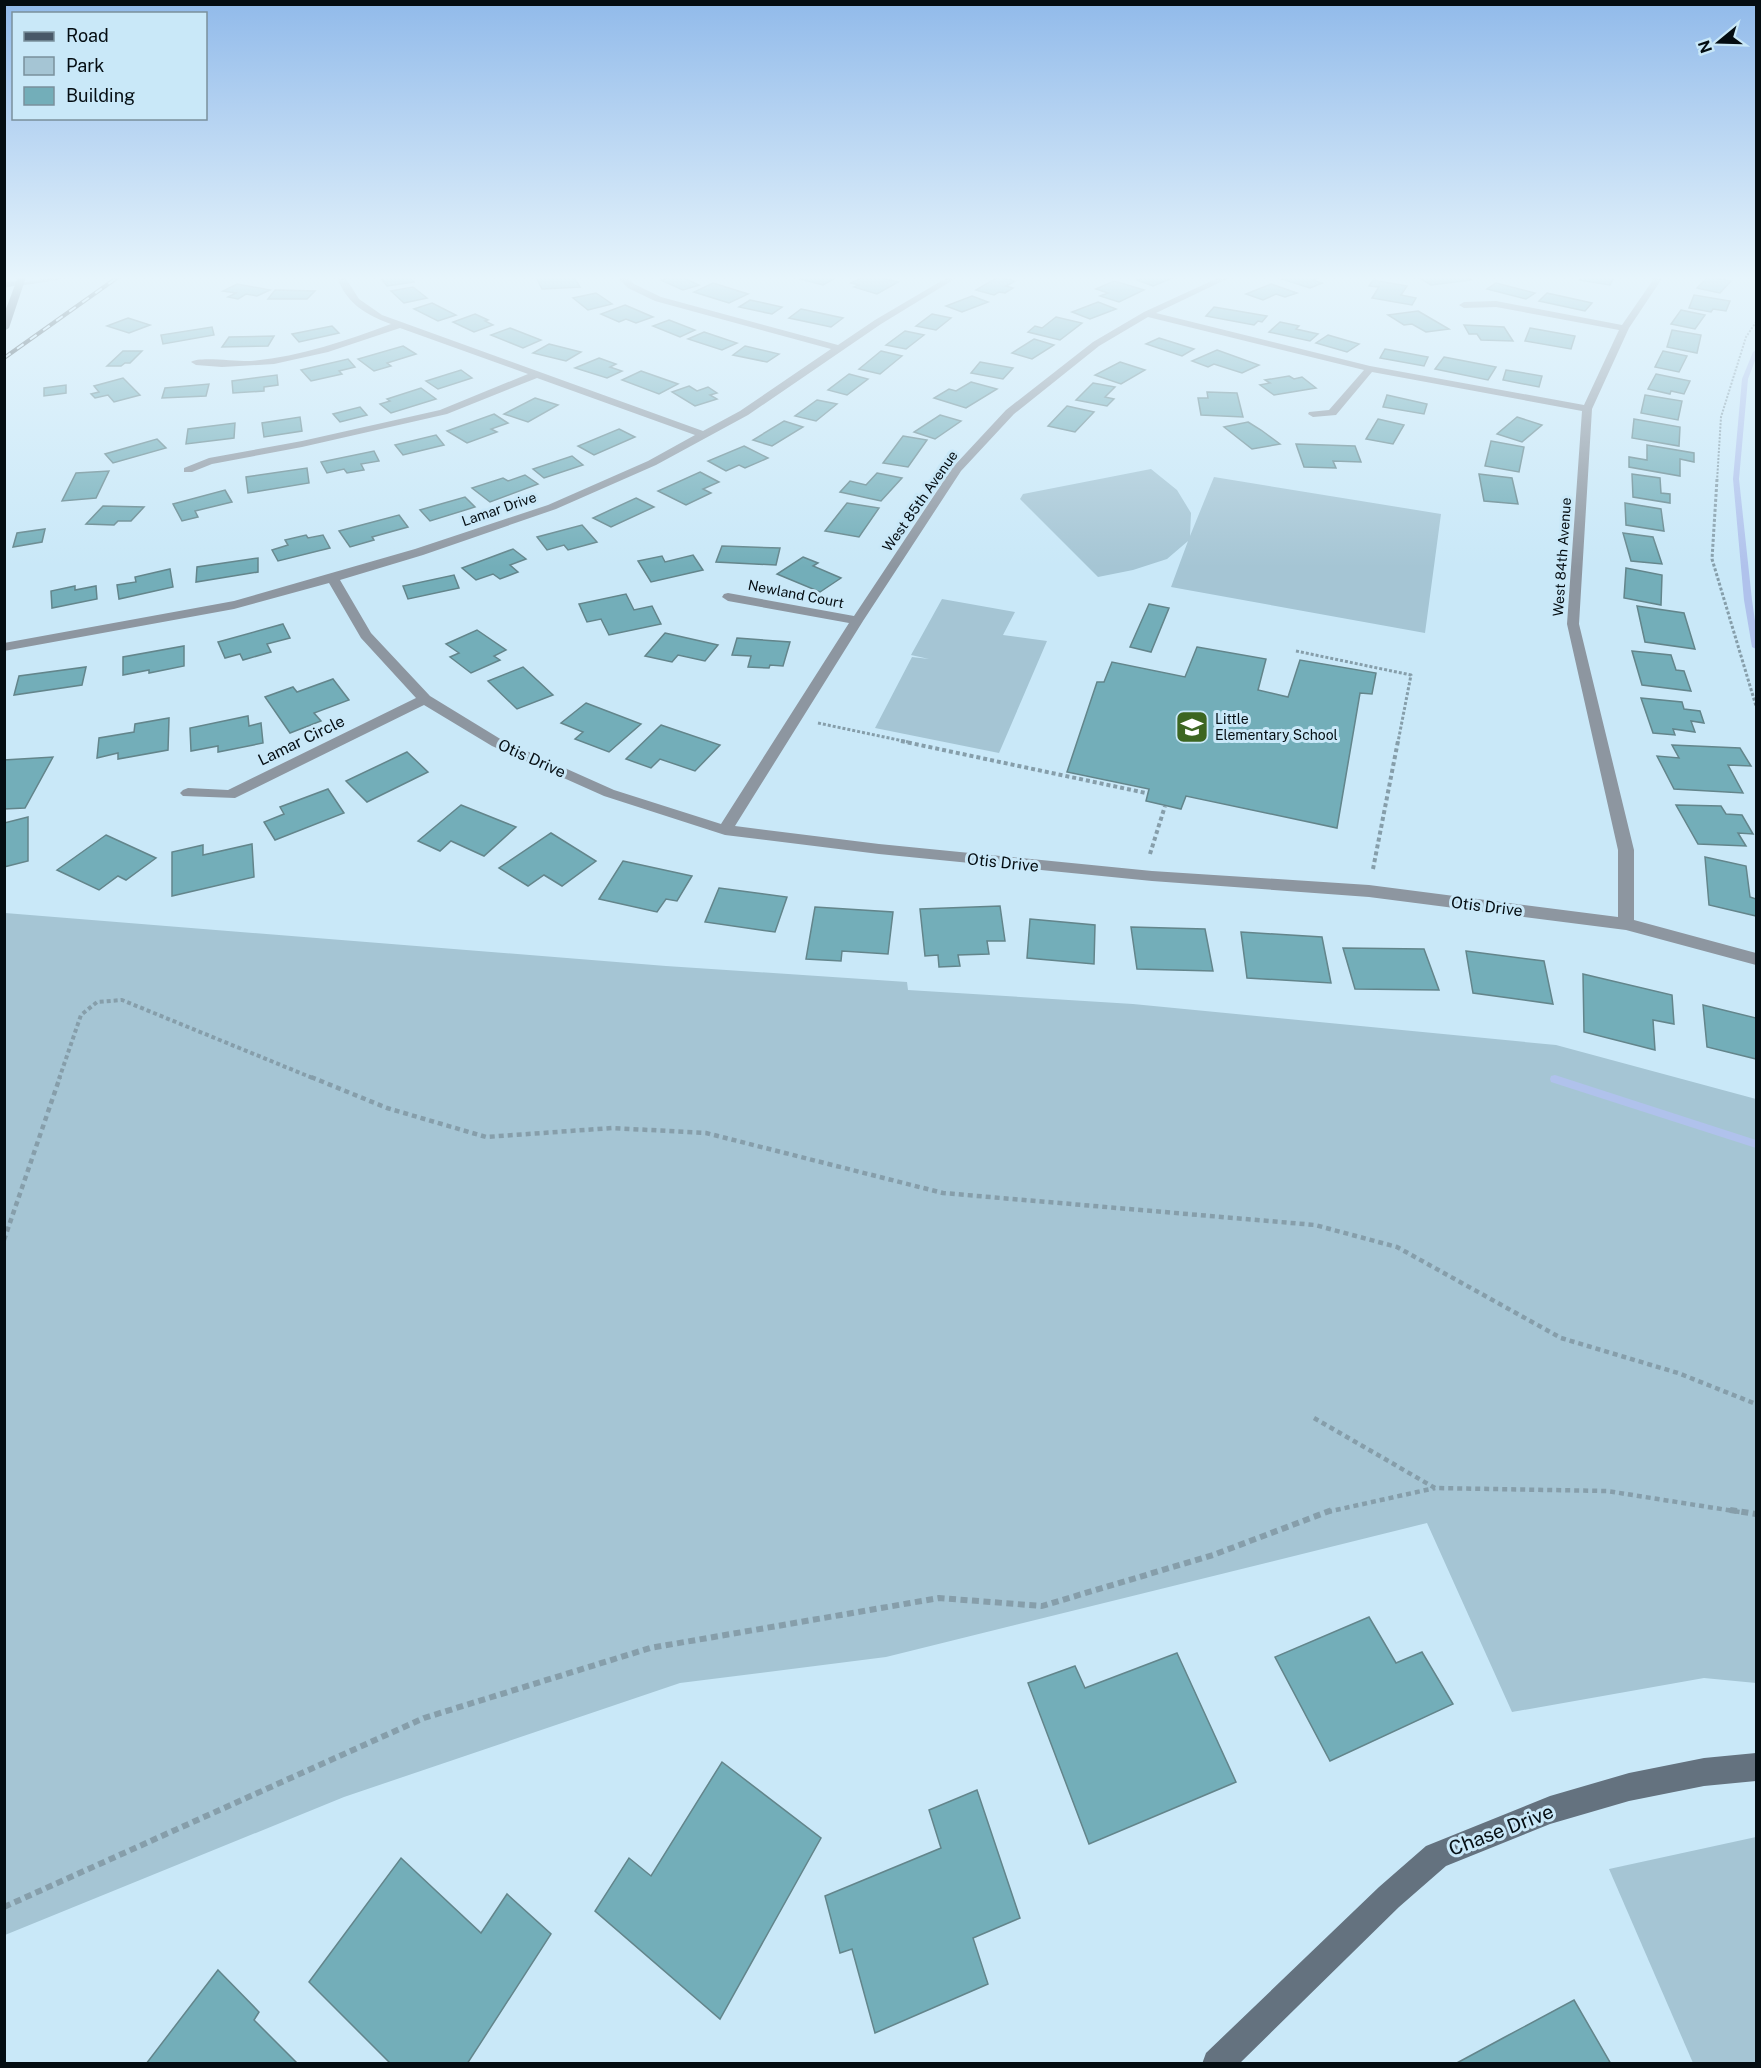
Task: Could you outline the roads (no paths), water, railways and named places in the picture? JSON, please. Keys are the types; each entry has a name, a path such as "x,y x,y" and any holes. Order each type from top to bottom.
{"street":[{"path":"531,374 705,435"},
{"name":"Lamar Drive","path":"4,647 234,604 333,579 552,507 652,463 705,435 744,413 804,374"},
{"name":"West 85th Avenue","path":"725,830 857,621 957,469 1010,412 1059,374"},
{"path":"1313,414 1332,413 1366,374"},
{"path":"1394,374 1587,409"},
{"name":"West 84th Avenue","path":"1603,374 1587,409 1573,624 1626,850 1626,924"},
{"path":"188,471 209,461 302,444 443,412 535,375"},
{"name":"Otis Drive","path":"333,579 366,635 424,699 497,743 609,793 725,830 879,849 1140,875 1369,891 1626,924 1756,958"},
{"name":"Newland Court","path":"728,597 857,621"},
{"name":"Lamar Circle","path":"188,793 230,795 424,699"},
{"name":"Chase Drive","path":"1217,2064 1389,1898 1436,1856 1550,1810 1629,1787 1704,1772 1756,1767"}],"waterway":[{"path":"1747,374 1736,479 1748,600 1756,647"},
{"path":"1555,1079 1756,1144"}],"place":[{"name":"Little Elementary School","path":"1192,727"}]}
